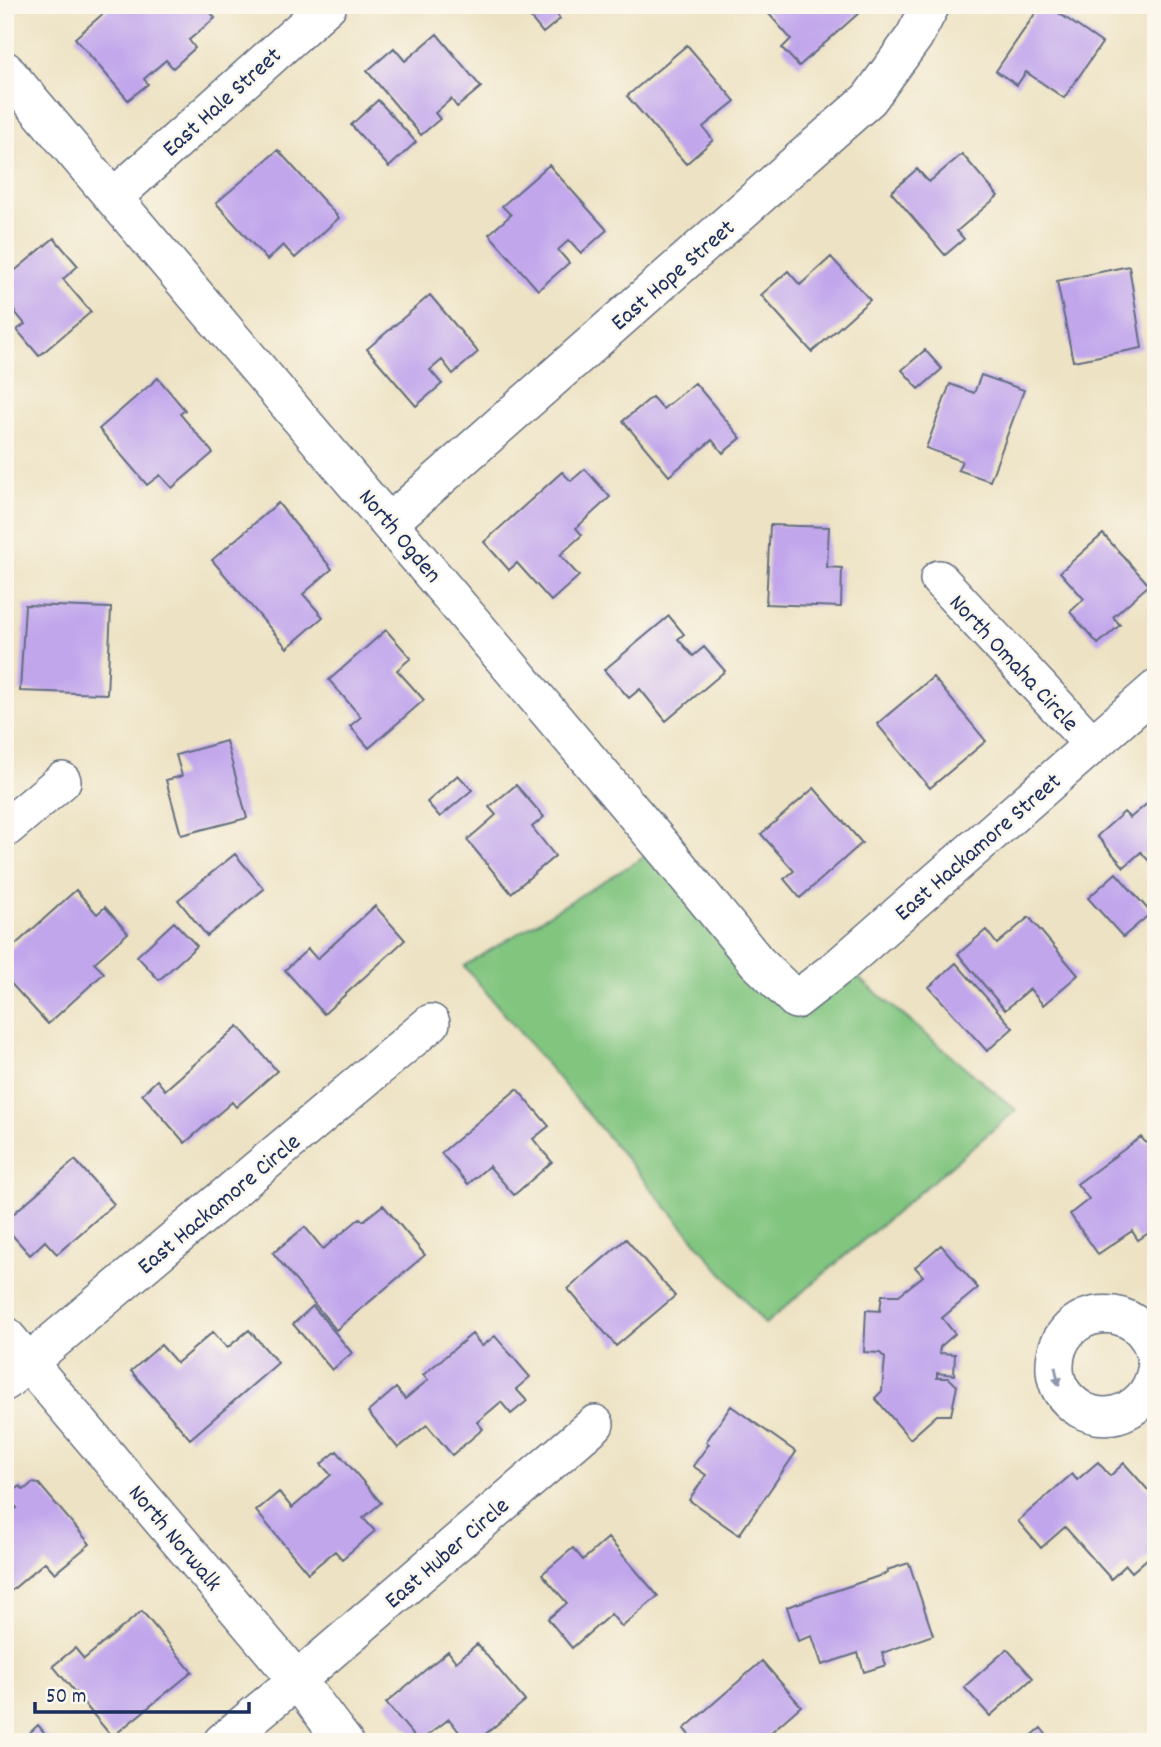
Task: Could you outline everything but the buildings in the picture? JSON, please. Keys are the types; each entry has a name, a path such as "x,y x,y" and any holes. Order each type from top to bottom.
{"street":[{"name":"East Hale Street","path":"114,197 328,5"},
{"name":"East Hope Street","path":"390,522 869,99 914,37 931,5"},
{"name":"North Ogden","path":"5,70 390,522 663,846 757,962 796,1000"},
{"name":"North Omaha Circle","path":"939,579 1092,744"},
{"name":"East Hackamore Street","path":"796,1000 842,964 1156,689"},
{"path":"5,829 62,781"},
{"name":"East Hackamore Circle","path":"17,1372 431,1023"},
{"path":"1156,1360 1154,1348 1146,1333 1133,1322 1117,1315 1100,1314 1083,1319 1059,1342 1055,1376 1061,1391 1072,1404 1086,1412 1102,1416 1119,1414 1134,1407 1146,1396 1156,1370"},
{"name":"North Norwalk","path":"5,1335 17,1372 297,1680 344,1742"},
{"name":"East Huber Circle","path":"222,1742 595,1424"}],"green space":[{"path":"662,846 796,1000 842,964 1016,1110 765,1324 464,966"}]}
